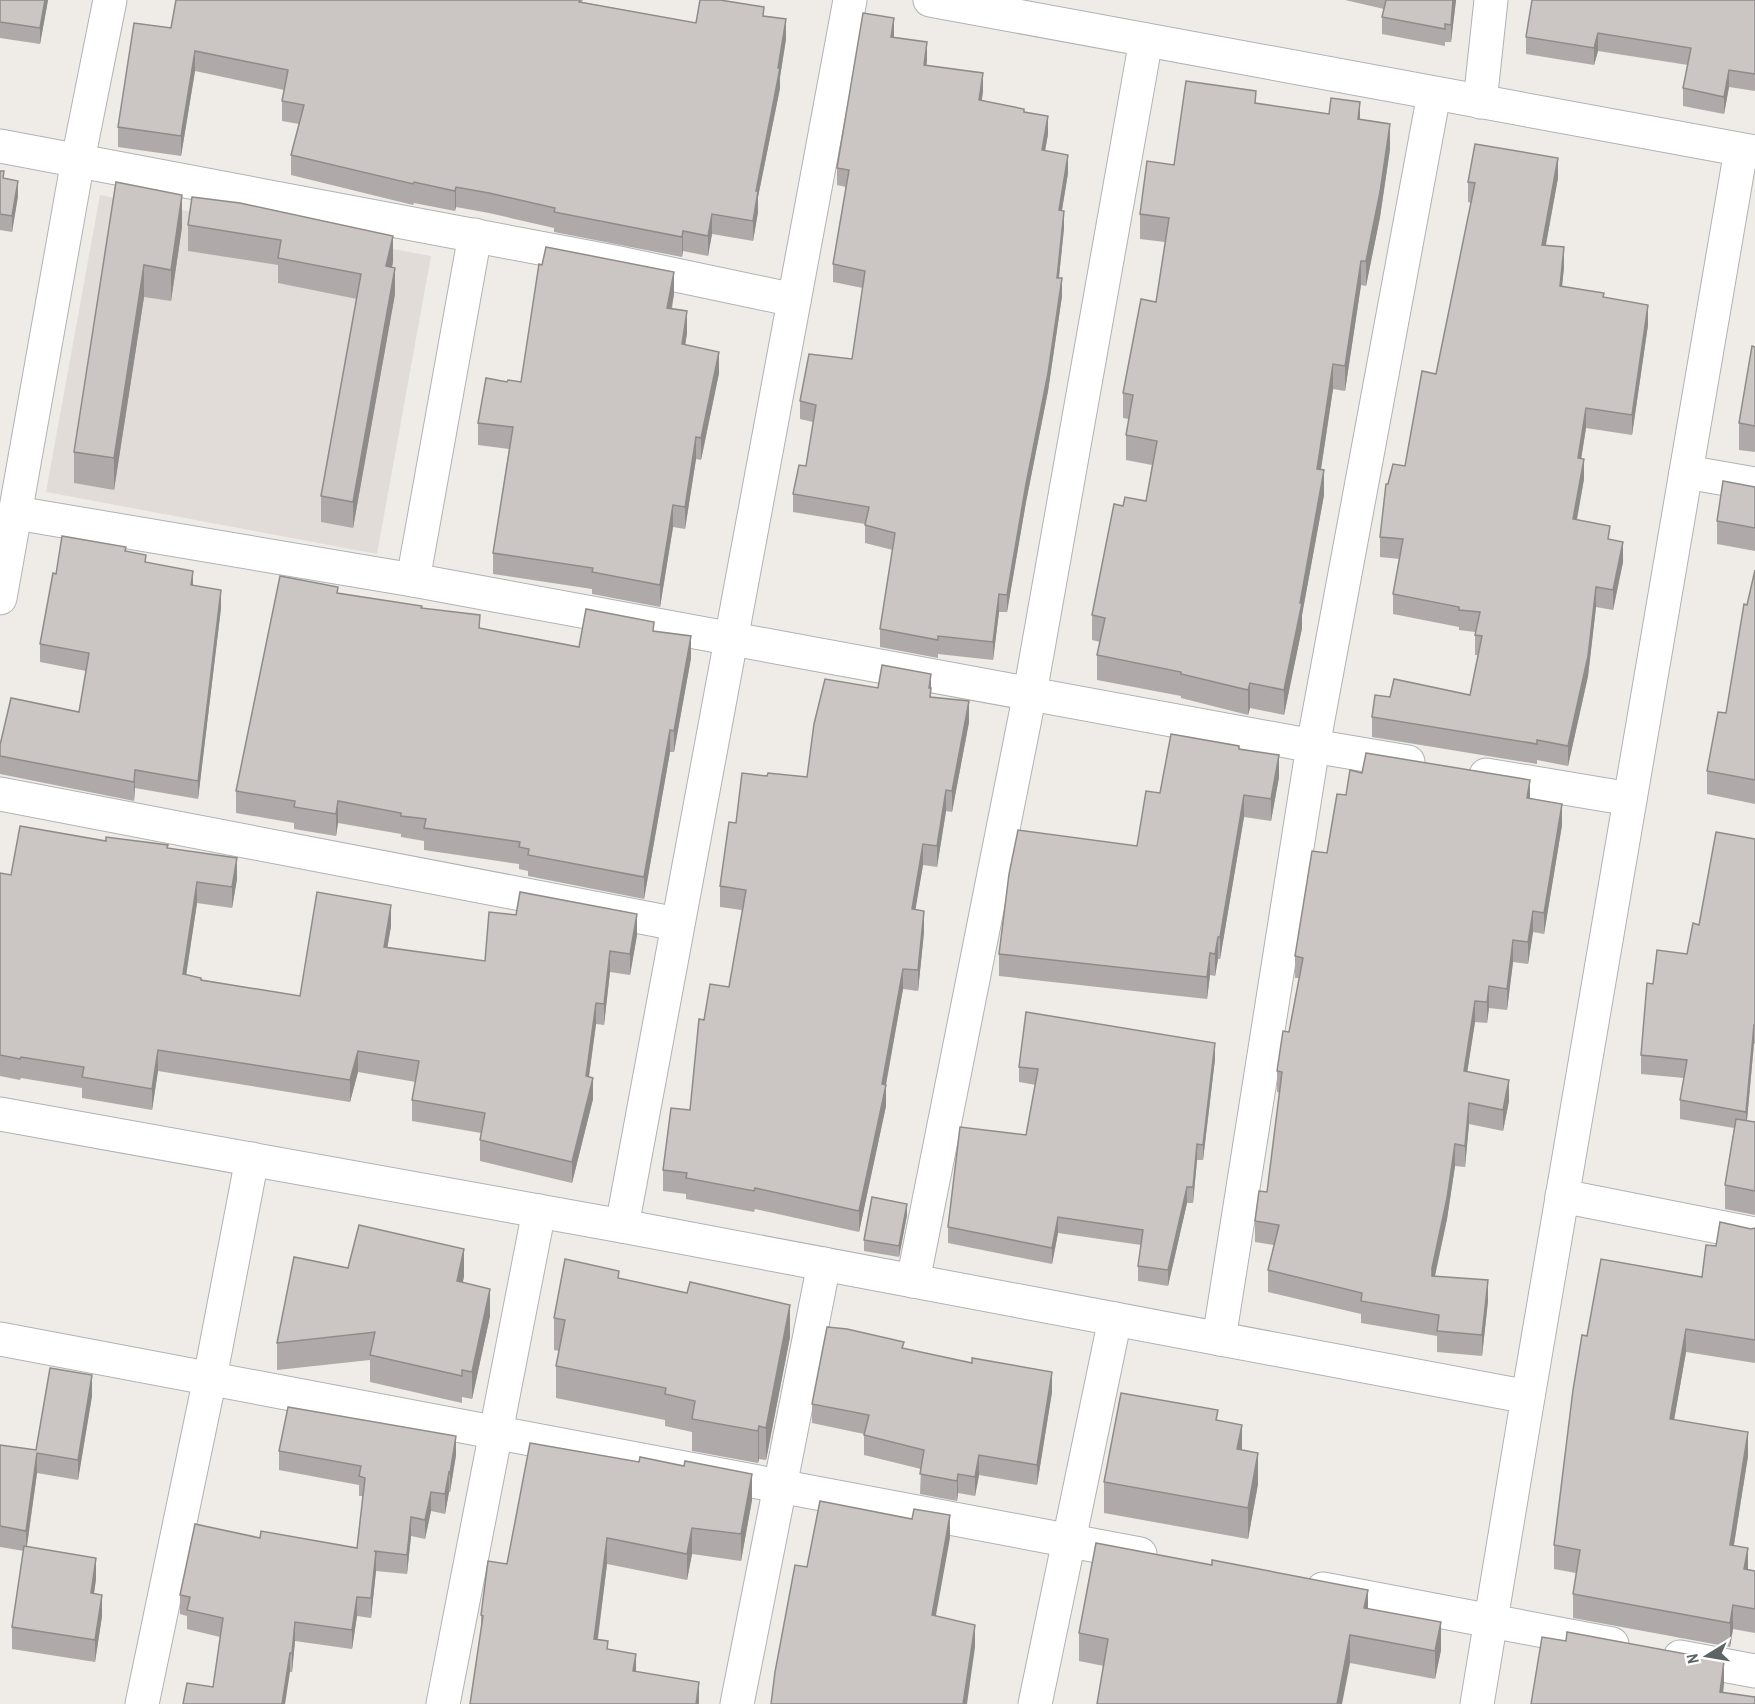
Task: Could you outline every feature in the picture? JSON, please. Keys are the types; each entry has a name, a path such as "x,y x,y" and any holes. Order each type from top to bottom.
{"street":[{"path":"0,598 16,513 13,446 78,160 110,0"},
{"path":"622,1226 850,0"},
{"path":"930,0 1748,151 1686,472 1528,1397 1478,1704"},
{"path":"1480,102 1491,0"},
{"path":"913,1281 1030,693 1146,40"},
{"path":"1219,1339 1313,746 1434,94"},
{"path":"0,146 475,235 794,300"},
{"path":"413,580 475,235"},
{"path":"1686,472 1755,484"},
{"path":"16,513 413,580 1313,746 1630,799"},
{"path":"0,794 677,924"},
{"path":"0,1114 622,1226 1528,1397"},
{"path":"142,1704 210,1378 252,1159"},
{"path":"1562,1196 1755,1234"},
{"path":"443,1704 539,1211"},
{"path":"737,1704 824,1264"},
{"path":"1035,1704 1115,1319"},
{"path":"0,1339 1175,1561"},
{"path":"1292,1583 1755,1671"}],"shaded area":[{"path":"100,195 431,256 377,554 46,492"}],"building":[{"path":"0,0 45,0 40,28 0,22"},
{"path":"176,0 580,0 579,2 696,23 700,0 720,0 764,7 763,16 786,19 778,68 780,68 756,191 758,191 753,221 712,214 708,236 683,231 682,237 554,212 555,208 489,193 456,187 455,191 414,182 413,184 291,155 304,105 282,101 288,70 195,51 181,136 118,127 134,23 171,28"},
{"path":"1386,0 1453,0 1451,25 1445,24 1445,29 1382,17"},
{"path":"1532,0 1755,0 1755,74 1729,70 1724,97 1683,88 1691,48 1598,33 1594,48 1526,37"},
{"path":"863,13 894,18 891,37 927,42 924,65 983,73 979,100 1048,116 1042,150 1068,155 1059,210 1064,211 1057,278 1062,278 1048,373 1007,595 999,594 993,642 938,636 938,640 880,629 895,533 865,525 869,507 793,494 799,465 806,466 816,405 800,401 809,354 852,359 865,271 833,264 849,170 837,168"},
{"path":"1186,81 1256,91 1255,103 1329,114 1331,98 1360,102 1358,119 1390,124 1380,192 1366,261 1361,261 1345,366 1333,364 1317,469 1324,470 1300,603 1302,603 1284,690 1250,683 1248,690 1181,674 1181,672 1097,655 1105,618 1092,615 1114,504 1123,506 1125,497 1146,501 1157,441 1126,435 1133,395 1123,393 1141,299 1156,302 1169,218 1140,214 1147,161 1174,165"},
{"path":"1475,144 1558,158 1542,245 1564,247 1560,286 1604,293 1603,297 1648,305 1632,415 1586,408 1578,458 1584,459 1573,519 1610,526 1608,539 1623,542 1613,590 1596,587 1588,656 1568,746 1537,740 1537,744 1372,717 1375,695 1390,697 1394,679 1470,695 1482,636 1475,635 1480,612 1459,610 1459,607 1393,594 1403,539 1380,537 1386,484 1388,484 1393,464 1405,466 1422,371 1436,374 1475,183 1468,182"},
{"path":"0,171 4,171 3,178 18,181 12,216 0,214"},
{"path":"116,182 182,195 171,270 144,265 114,458 74,452"},
{"path":"192,197 240,203 393,236 386,266 395,268 353,502 321,496 361,274 278,258 281,240 188,225"},
{"path":"546,247 674,272 667,308 687,311 682,344 719,352 701,438 696,437 685,507 673,505 660,585 592,572 593,568 493,553 513,427 478,423 486,378 521,382 539,264 542,265"},
{"path":"1752,346 1755,347 1755,426 1739,423"},
{"path":"1723,481 1755,487 1755,528 1717,521"},
{"path":"62,536 126,547 125,551 146,555 145,562 193,571 191,585 221,590 198,781 135,770 134,782 0,756 0,745 11,698 79,712 89,653 40,644"},
{"path":"1755,570 1755,780 1707,771 1718,712 1726,713 1744,604 1747,605"},
{"path":"280,576 338,587 337,593 422,606 421,608 480,615 479,628 579,647 586,609 654,622 653,631 691,636 674,731 670,730 644,877 528,855 529,849 519,847 520,842 424,828 426,819 401,816 401,813 338,801 336,814 294,807 295,801 236,791"},
{"path":"882,665 931,674 930,697 969,701 952,791 946,790 937,846 923,844 912,909 924,911 918,970 903,969 882,1084 886,1085 859,1211 755,1188 754,1191 686,1178 687,1173 663,1170 671,1108 690,1110 699,1019 704,1020 710,984 729,987 746,890 720,886 729,822 736,823 742,773 807,777 814,724 825,679 878,688"},
{"path":"1171,734 1279,755 1271,799 1244,795 1220,937 1218,937 1215,954 1210,953 1207,977 999,954 1009,874 1018,830 1137,846 1146,791 1160,793"},
{"path":"1366,753 1530,780 1527,798 1562,804 1544,913 1533,911 1528,942 1513,940 1507,989 1489,986 1487,1002 1475,1001 1464,1071 1509,1080 1503,1110 1469,1103 1465,1146 1455,1144 1447,1198 1432,1268 1432,1276 1488,1280 1482,1335 1437,1331 1439,1315 1361,1301 1362,1293 1268,1270 1279,1225 1255,1221 1259,1191 1267,1192 1282,1072 1277,1071 1283,1031 1289,1032 1303,958 1295,956 1312,851 1327,853 1337,794 1346,795 1350,770 1362,773"},
{"path":"20,826 106,841 106,837 168,845 167,848 237,858 232,887 197,882 183,974 201,978 201,980 300,996 317,892 391,905 384,947 485,961 489,912 516,915 520,892 637,914 630,954 610,951 604,1004 596,1003 586,1076 593,1078 572,1162 480,1140 485,1113 412,1100 419,1061 358,1051 350,1080 158,1050 152,1089 82,1077 84,1067 0,1055 0,873 11,875"},
{"path":"1716,832 1755,839 1755,1025 1746,1112 1680,1100 1687,1060 1641,1055 1647,983 1653,984 1657,950 1687,954 1693,923 1699,925"},
{"path":"1026,1012 1215,1043 1203,1145 1197,1144 1193,1187 1187,1187 1168,1270 1138,1266 1143,1230 1058,1217 1052,1248 948,1227 960,1127 1026,1135 1038,1069 1019,1067"},
{"path":"1736,1119 1755,1122 1755,1191 1725,1185"},
{"path":"872,1197 907,1204 899,1246 864,1240"},
{"path":"1720,1222 1755,1228 1755,1340 1686,1329 1670,1419 1748,1432 1730,1545 1748,1548 1744,1569 1755,1571 1755,1609 1733,1605 1730,1623 1573,1594 1580,1550 1554,1545 1582,1335 1587,1336 1601,1259 1702,1277 1706,1245 1716,1246"},
{"path":"359,1225 464,1249 457,1281 490,1289 472,1372 462,1370 462,1376 370,1355 375,1332 277,1343 294,1257 348,1268"},
{"path":"565,1259 619,1271 618,1278 687,1293 690,1282 790,1305 766,1428 759,1426 758,1431 692,1419 695,1401 665,1394 666,1388 556,1366 565,1320 554,1318"},
{"path":"827,1327 847,1329 904,1342 902,1348 972,1363 972,1358 1052,1372 1037,1465 979,1455 975,1477 958,1474 957,1481 920,1474 924,1450 864,1435 869,1415 812,1404"},
{"path":"50,1368 92,1375 78,1460 37,1453 26,1531 0,1526 0,1445 36,1450"},
{"path":"1121,1393 1218,1410 1216,1420 1242,1425 1237,1449 1258,1453 1248,1508 1104,1482"},
{"path":"288,1407 456,1436 445,1494 431,1492 425,1520 411,1517 407,1555 374,1551 376,1552 371,1598 357,1597 352,1630 295,1622 292,1653 290,1653 282,1704 183,1704 187,1683 213,1687 223,1618 187,1610 190,1597 180,1595 195,1524 260,1538 261,1531 357,1548 365,1478 359,1476 361,1466 279,1451"},
{"path":"530,1443 639,1462 640,1457 684,1466 685,1461 752,1474 741,1534 692,1528 687,1554 607,1538 594,1639 608,1641 607,1649 636,1654 633,1671 699,1682 696,1704 470,1704 483,1616 481,1615 488,1561 507,1564"},
{"path":"820,1501 912,1519 914,1509 950,1515 932,1615 975,1625 963,1704 771,1704 795,1565 807,1567"},
{"path":"1096,1543 1212,1565 1212,1560 1368,1590 1364,1608 1441,1622 1435,1651 1350,1635 1337,1704 1097,1704 1108,1639 1079,1633"},
{"path":"24,1546 96,1558 91,1593 102,1595 95,1640 12,1627"},
{"path":"1567,1632 1724,1661 1720,1692 1755,1697 1755,1704 1531,1704 1542,1637 1566,1641"}]}
